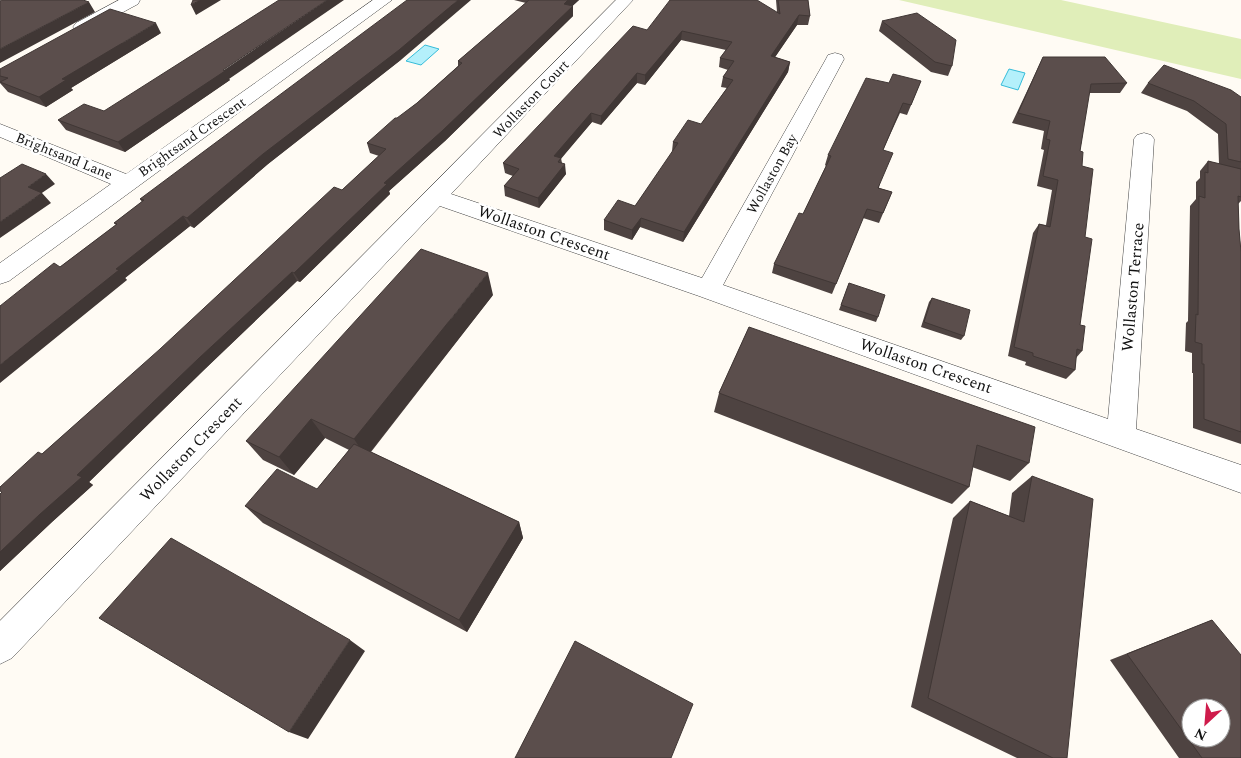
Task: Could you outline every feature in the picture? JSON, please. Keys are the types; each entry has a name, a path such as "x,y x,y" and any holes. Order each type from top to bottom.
{"street":[{"path":"66,36 132,0"},
{"name":"Brightsand Crescent","path":"0,275 384,0"},
{"name":"Wollaston Court","path":"436,197 625,0"},
{"name":"Wollaston Bay","path":"708,289 835,59"},
{"name":"Brightsand Lane","path":"0,130 128,182"},
{"name":"Wollaston Terrace","path":"1121,435 1144,139"},
{"name":"Wollaston Crescent","path":"0,646 436,197 708,289 1241,478"}],"green space":[{"path":"899,0 1061,0 1241,39 1241,79"}],"water":[{"path":"425,45 439,49 421,65 406,61"},
{"path":"1009,69 1025,73 1018,90 1001,85"}],"building":[{"path":"83,0 89,2 0,49 0,1"},
{"path":"193,0 200,0 191,5"},
{"path":"279,0 327,0 118,142 58,120 84,104 104,111"},
{"path":"407,0 458,0 399,50 263,154 187,218 183,216 116,269 119,270 0,365 0,306 54,263 60,267 117,224 114,223 144,200 140,199"},
{"path":"529,0 568,0 564,4 573,6 442,131 384,183 387,184 294,273 292,272 198,359 77,475 82,477 0,552 0,494 2,492 0,487 38,452 42,454 160,349 334,187 342,190 386,149 367,143 395,118 417,103 462,63 458,61"},
{"path":"670,0 757,0 780,14 778,0 808,0 810,16 799,15 771,56 790,62 684,232 641,218 632,230 604,220 618,200 635,206 678,143 673,142 688,120 701,124 733,80 723,77 734,61 720,58 732,42 682,31 645,75 637,73 601,116 591,113 554,156 561,158 558,162 565,164 538,198 504,186 519,169 503,163 633,26 647,30"},
{"path":"110,9 156,23 62,79 66,80 39,97 0,82 8,78 0,76 0,69"},
{"path":"917,13 956,40 952,66 935,62 882,21"},
{"path":"1043,57 1105,57 1127,83 1091,84 1080,151 1083,152 1082,166 1093,169 1085,237 1092,239 1080,325 1085,326 1082,351 1077,349 1075,370 1033,356 1033,353 1014,347 1039,224 1050,227 1058,180 1043,176 1050,140 1046,139 1050,121 1018,113"},
{"path":"1164,65 1231,90 1241,97 1241,162 1228,159 1226,124 1194,101 1148,83"},
{"path":"893,74 921,81 911,105 903,103 883,150 893,153 878,188 892,192 883,213 867,209 836,284 774,264 799,213 803,214 831,156 828,155 866,78 889,83"},
{"path":"1208,161 1241,169 1241,197 1238,196 1241,252 1241,432 1204,419 1202,344 1195,342 1196,314 1198,315 1199,196 1205,198 1205,172 1208,173"},
{"path":"22,164 46,174 28,187 42,193 0,222 0,178"},
{"path":"421,249 488,273 354,439 311,419 279,457 246,441"},
{"path":"849,283 885,295 878,317 841,305"},
{"path":"932,298 970,310 964,336 924,322"},
{"path":"749,327 1035,427 1029,463 977,445 969,487 719,393"},
{"path":"354,444 519,522 459,620 245,506 277,469 317,489"},
{"path":"1032,476 1093,499 1067,758 1053,758 928,698 970,501 1024,522"},
{"path":"171,538 350,640 289,732 99,618"},
{"path":"1212,620 1241,655 1241,758 1202,758 1195,748 1231,748 1231,698 1181,698 1181,729 1127,654"},
{"path":"575,641 693,704 671,758 515,758"}]}
